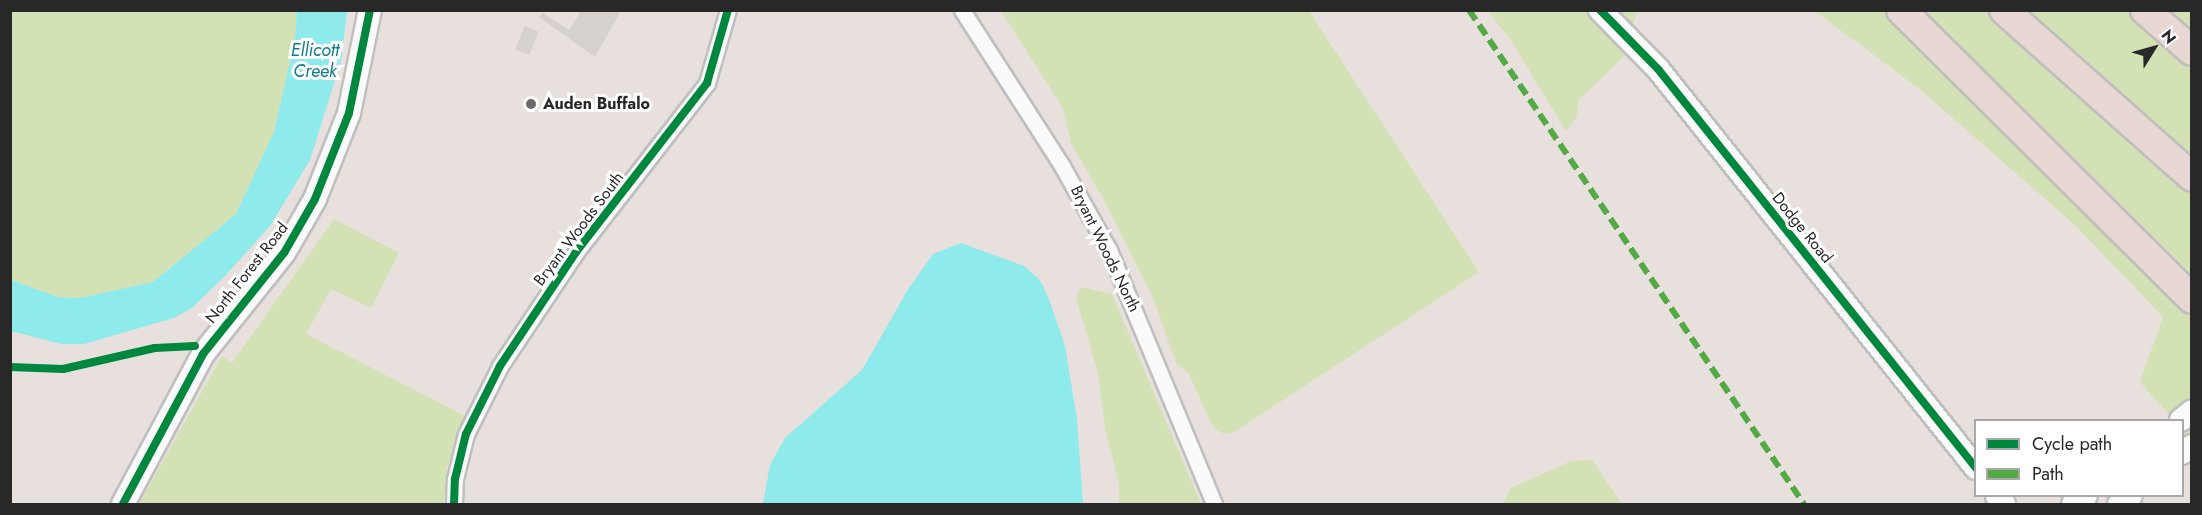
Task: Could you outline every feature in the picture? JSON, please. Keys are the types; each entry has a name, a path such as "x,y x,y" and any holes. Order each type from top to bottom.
{"highway":[{"path":"1901,10 2192,299"},
{"path":"2004,10 2192,177"},
{"path":"2145,10 2192,51"}],"street":[{"name":"North Forest Road","path":"123,504 203,354 284,253 315,199 349,113 370,10"},
{"name":"Bryant Woods South","path":"454,504 455,479 466,434 500,366 576,252 707,82 728,10"},
{"name":"Bryant Woods North","path":"962,10 1057,157 1101,233 1214,504"},
{"name":"Dodge Road","path":"1600,10 1658,69 1974,465"}],"green space":[{"path":"11,11 297,11 295,40 274,132 236,214 153,282 80,298 58,297 11,280"},
{"path":"1001,11 1309,11 1479,272 1234,432 1224,434 1213,427 1189,374 1176,363 1154,300 1105,202 1071,143 1063,108"},
{"path":"1488,11 1637,11 1624,56 1578,101 1577,116 1566,131 1512,42"},
{"path":"1815,11 2191,11 2191,440 2184,432 2184,419 2173,419 2140,382 2163,317 2075,225 1922,91"},
{"path":"334,219 399,253 371,308 331,289 306,334 465,416 447,467 444,504 139,504 222,356 232,363"},
{"path":"1081,287 1112,294 1201,504 1119,504 1119,483 1105,428 1098,373 1076,298"},
{"path":"1592,460 1622,504 1503,504 1511,488 1571,461"}],"shaded area":[{"path":"578,11 621,11 595,57 539,17 543,13 569,30 580,13"},
{"path":"525,26 539,32 529,55 515,49"}],"water":[{"name":"Ellicott Creek","path":"297,11 347,11 341,61 310,160 270,226 193,307 174,318 84,344 61,344 11,331 11,280 58,297 80,298 153,282 236,214 274,132 295,40"},
{"path":"961,243 1024,266 1040,280 1049,299 1065,346 1077,419 1083,504 763,504 770,465 785,438 862,370 907,291 933,254"}],"marked path":[{"path":"1469,10 1804,504"}],"cycle path":[{"path":"123,504 203,354 284,253 315,199 349,113 370,10"},
{"path":"454,504 455,479 466,434 500,366 576,252 707,83 728,10"},
{"path":"1600,10 1658,69 1974,465"},
{"path":"10,367 63,369 155,348 195,346"}],"place":[{"name":"Auden Buffalo","path":"531,104"}]}
